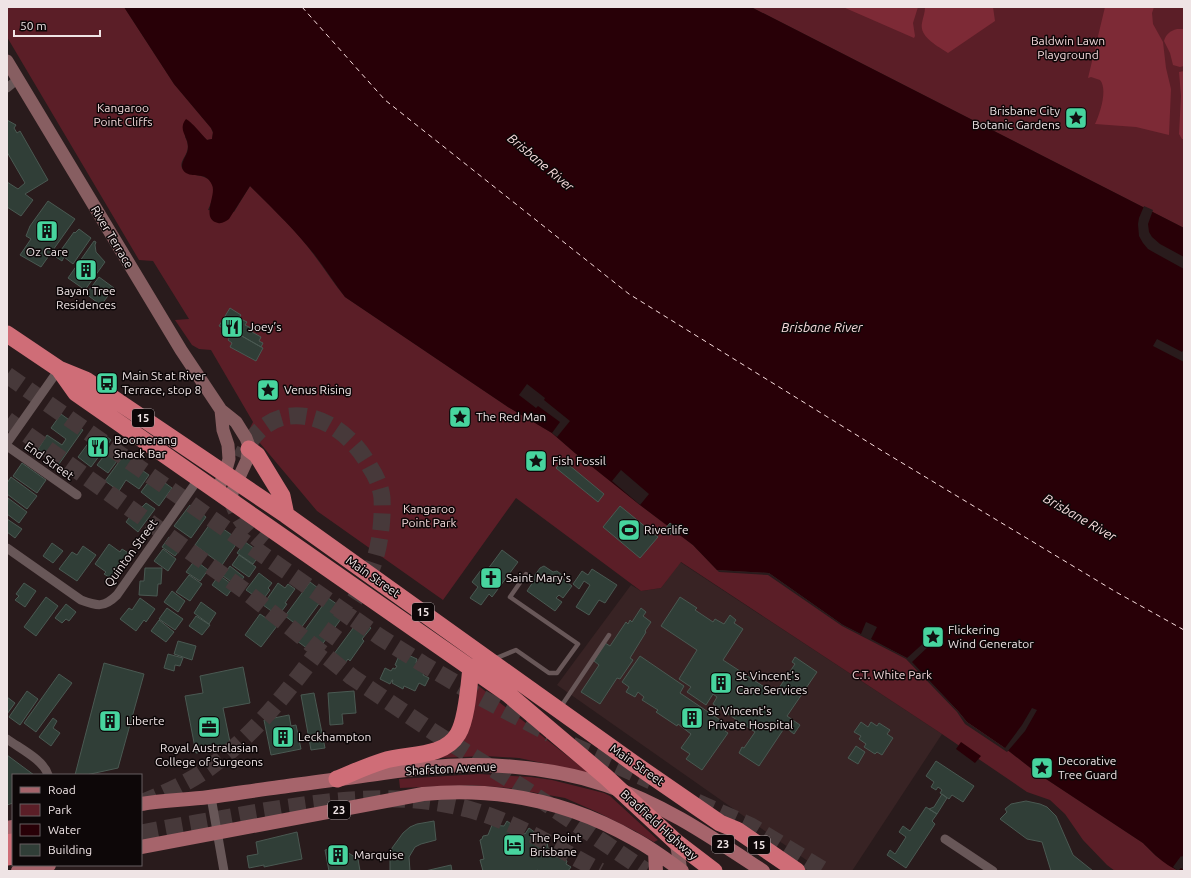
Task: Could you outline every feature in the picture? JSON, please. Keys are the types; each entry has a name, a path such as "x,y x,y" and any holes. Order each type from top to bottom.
{"highway":[{"name":"Main Street","path":"7,334 59,369 86,380 231,477 633,763 720,823 737,830 797,871"},
{"name":"Main Street","path":"59,369 76,393 471,667 508,694 606,777"},
{"path":"249,449 257,454 282,496 286,515"},
{"path":"336,779 383,761 441,749 453,741 461,728 463,720 471,667"},
{"name":"Bradfield Highway","path":"606,777 676,842 714,871"},
{"name":"Main Street","path":"720,823 732,836 783,871"}],"main road":[{"name":"River Terrace","path":"7,61 181,350 221,410 236,422 246,438 249,449 247,460 231,477 223,495"},
{"name":"River Terrace","path":"221,410 223,430 229,453 231,477"},
{"name":"Shafston Avenue","path":"142,804 157,801 211,797 406,770 470,765 505,766 572,776 606,786 654,805 682,819 763,871"},
{"name":"Shafston Avenue","path":"142,847 423,794 446,792 481,792 523,797 571,810 616,828 655,852 680,870"},
{"path":"676,842 680,870"},
{"path":"655,852 656,871"},
{"path":"18,871 44,866"}],"street":[{"path":"7,88 18,79"},
{"path":"7,443 59,369"},
{"name":"End Street","path":"7,446 78,495"},
{"name":"Quinton Street","path":"7,548 81,600 100,605 110,602 199,478"},
{"path":"7,739 41,763 48,774"},
{"path":"211,797 224,871"},
{"path":"945,839 993,871"}],"lane":[{"path":"491,661 516,650 549,673 557,673 578,644 510,597 526,574"},
{"path":"559,710 609,635"}],"shaded area":[{"path":"843,7 918,7 913,23 915,36 914,38"},
{"path":"925,7 993,7 995,21 948,53 930,41 923,33 922,23"},
{"path":"1105,7 1154,7 1152,13 1153,24 1163,42 1166,68 1171,89 1169,135 1136,127 1095,124 1101,108 1103,89 1100,80 1091,77 1088,78"},
{"path":"1177,29 1184,29 1184,66 1180,67 1173,65 1170,53 1164,41 1169,33"},
{"path":"1184,71 1184,139 1182,139 1179,134 1181,96 1179,72"},
{"path":"680,562 942,734 852,871 822,871 557,685 631,585 641,591 661,588"}],"green space":[{"name":"Kangaroo Point Cliffs","path":"7,7 124,7 174,84 211,128 213,133 212,139 207,140 190,122 185,137 188,147 181,165 185,171 206,178 213,185 214,194 208,210 234,212 250,186 300,237 345,297 508,407 552,433 640,505 693,545 717,570 769,573 843,625 907,658 1005,748 1037,773 1143,843 1156,856 1178,871 1115,871 1107,865 1083,840 1065,814 1050,800 1027,792 942,734 681,562 661,588 641,591 516,498 443,600 317,511 249,430 253,422 211,350 199,349 192,345 175,320 189,319 153,261 139,260 7,37"},
{"name":"Brisbane City Botanic Gardens","path":"751,7 1184,7 1184,228"},
{"path":"475,683 589,773 519,758 485,756 437,758"},
{"path":"479,774 531,777 552,780 604,793 610,796 658,840 654,842 597,812 565,798 509,788 471,785 400,788 399,779"}],"water":[{"name":"Brisbane River","path":"124,7 751,7 1184,228 1184,871 1168,865 1143,843 1037,773 1005,748 967,722 907,658 843,625 769,573 717,570 693,545 640,505 552,433 508,407 345,297 307,245 250,186 229,219 221,223 213,221 210,217 213,189 210,181 204,176 186,173 183,170 182,164 188,151 188,144 183,130 186,119 207,140 212,139 213,132 174,84"},
{"path":"961,742 981,756 975,763 956,749"}],"pier":[{"path":"1144,206 1153,210 1148,224 1149,232 1152,237 1160,244 1184,257 1184,269 1148,249 1143,243 1139,236 1138,224"},
{"path":"1157,339 1182,352 1184,349 1184,362 1153,346"},
{"path":"527,384 570,421 557,437 552,433 560,422 538,406 536,408 519,395"},
{"path":"621,470 649,494 640,505 612,481"},
{"path":"717,570 769,573 843,625 861,634 866,622 877,627 871,639 907,658 927,640 924,636 932,628 942,638 934,646 931,644 912,662 967,722 1005,748 1022,725 1032,708 1037,710 1025,731 1007,752 965,724 957,712 906,659 842,626 768,575 719,572"},
{"path":"1184,854 1184,870 1181,868 1178,871 1173,867"}],"building":[{"path":"7,120 16,125 14,128 17,133 20,131 48,180 25,194 33,200 21,216 7,207 7,182 18,189 25,183 7,152"},
{"name":"Oz Care","path":"48,201 75,219 41,267 20,255 31,239 26,236 30,226"},
{"path":"79,229 91,238 73,264 64,257 62,261 56,257 74,232 75,233"},
{"name":"Bayan Tree Residences","path":"94,241 96,242 96,252 105,262 85,290 68,278"},
{"path":"99,277 114,288 101,305 86,294"},
{"path":"230,308 241,315 239,318 247,322 245,325 253,329 252,332 261,337 259,341 263,343 261,347 233,331 232,333 219,326"},
{"path":"233,331 263,348 256,361 230,347 232,343 228,340"},
{"path":"61,414 83,430 59,464 38,449 47,435 62,445 66,439 51,428"},
{"path":"98,430 111,440 91,467 78,457"},
{"path":"109,449 120,457 108,473 97,465"},
{"path":"126,452 140,461 136,466 149,475 139,489 126,480 119,491 105,481"},
{"path":"563,460 604,494 598,502 556,468"},
{"path":"22,463 46,480 37,493 13,476"},
{"path":"154,475 172,488 159,506 141,492"},
{"path":"11,477 37,496 27,509 7,494 7,483"},
{"path":"8,498 27,512 19,523 7,514"},
{"path":"146,503 155,509 138,532 126,522 138,506 141,508"},
{"path":"190,505 206,517 191,538 174,526"},
{"name":"Riverlife","path":"620,506 658,537 640,558 603,527"},
{"path":"7,519 22,529 15,538 7,532"},
{"path":"212,521 239,540 222,565 195,545"},
{"path":"670,523 676,528 670,535 664,530"},
{"path":"169,537 182,547 175,556 162,547"},
{"path":"245,542 261,553 253,564 237,553"},
{"path":"52,543 63,551 53,563 43,556"},
{"path":"109,544 120,552 122,549 130,554 112,579 104,574 106,572 95,564"},
{"path":"83,546 96,555 77,581 59,569 72,552 77,555"},
{"path":"163,549 176,559 168,571 154,561"},
{"name":"Saint Mary's","path":"502,550 518,562 492,597 489,594 481,605 470,598 478,587 472,582 481,570 485,573"},
{"path":"239,555 256,567 249,577 232,565"},
{"path":"195,560 208,570 200,581 186,572"},
{"path":"230,566 244,577 237,586 223,576"},
{"path":"544,566 553,572 557,571 562,575 563,579 572,586 563,598 559,595 556,598 562,602 555,611 527,591 535,579 535,575 540,568"},
{"path":"145,568 162,568 161,584 158,584 157,596 139,595 140,581 144,581"},
{"path":"592,569 617,585 605,603 599,600 589,615 576,607 590,585 584,581 579,589 573,584 582,571 588,575"},
{"path":"259,573 272,583 268,588 270,590 262,601 246,590"},
{"path":"189,575 202,584 190,601 176,592"},
{"path":"219,575 234,586 227,596 212,585"},
{"path":"310,582 326,594 301,628 285,616"},
{"path":"24,583 36,591 25,607 15,600 19,596 16,594"},
{"path":"278,583 285,588 288,584 295,589 285,603 287,604 279,615 277,615 263,605"},
{"path":"172,591 185,601 178,612 164,602"},
{"path":"46,597 58,606 36,636 24,627"},
{"name":"St Vincent's Care Services","path":"680,597 697,608 695,610 713,622 715,619 724,624 730,615 736,620 734,623 743,629 723,660 775,694 795,664 792,662 795,657 817,672 787,716 800,725 794,734 785,727 759,766 739,753 742,747 744,748 755,732 713,704 717,697 713,694 706,705 687,692 691,687 679,679 697,650 661,626"},
{"path":"140,598 155,609 146,622 144,620 136,631 120,619 129,608 132,610"},
{"path":"328,598 347,611 315,654 297,641"},
{"path":"201,602 216,613 209,624 194,613"},
{"path":"66,604 76,612 69,621 66,619 62,623 55,618"},
{"path":"167,608 183,619 175,630 159,619"},
{"path":"641,608 646,612 643,616 651,622 630,658 633,660 620,679 617,678 600,704 581,692 599,665 594,661 605,643 610,646 626,622 628,624 630,620 632,622"},
{"path":"260,614 269,620 271,617 277,621 275,624 277,626 261,647 245,635"},
{"path":"196,616 210,625 202,635 189,626"},
{"path":"159,620 174,632 166,642 151,631"},
{"path":"359,620 371,628 362,639 364,641 350,661 348,659 339,671 328,662"},
{"path":"178,641 196,646 192,660 174,654"},
{"path":"168,654 183,658 180,666 175,665 174,671 164,668"},
{"path":"406,654 417,659 416,663 426,668 423,675 429,678 425,686 419,683 415,691 404,686 403,689 392,683 393,680 390,684 380,679 385,668 391,671 393,668 395,669 398,658 400,659 402,656 405,657"},
{"name":"St Vincent's Private Hospital","path":"640,656 684,686 680,693 729,726 725,731 728,733 702,770 686,759 690,754 681,748 691,734 678,724 677,726 656,712 658,710 642,700 644,697 638,692 635,697 626,692 629,687 622,682"},
{"name":"Liberte","path":"104,663 144,674 118,768 91,774 75,774"},
{"name":"Royal Australasian College of Surgeons","path":"243,667 250,703 223,708 231,747 196,753 185,696 203,693 200,676"},
{"path":"59,674 72,683 36,732 24,723"},
{"path":"27,691 38,699 20,725 9,717"},
{"path":"354,691 356,713 342,714 343,724 330,725 328,693"},
{"path":"314,693 325,748 311,750 301,695"},
{"path":"7,697 15,703 7,714"},
{"name":"Leckhampton","path":"289,715 291,726 296,725 301,749 271,755 264,720"},
{"path":"53,718 57,721 53,728 60,733 51,746 39,737"},
{"path":"861,722 868,727 871,722 877,726 879,723 890,730 887,734 893,738 882,755 877,752 875,754 864,747 866,744 859,739 861,736 854,732"},
{"path":"856,746 865,752 858,764 848,758"},
{"path":"7,755 33,774 12,774 12,803 7,805"},
{"path":"936,761 974,786 963,802 952,795 949,799 940,793 942,790 938,787 936,790 931,787 934,782 926,776"},
{"path":"942,794 947,798 937,814 929,809 934,807"},
{"path":"1026,801 1047,807 1056,816 1073,855 1093,871 1051,871 1042,842 1027,839 1000,819 1007,812 1005,809 1011,804"},
{"path":"926,807 937,814 932,821 935,824 906,868 887,855 890,850 895,854 906,837 899,832 903,826 910,831"},
{"path":"434,821 436,840 415,847 409,857 410,871 390,871 392,848 403,833 410,827 417,824"},
{"name":"The Point Brisbane","path":"507,821 525,834 529,828 544,839 547,842 548,848 567,861 566,864 571,867 568,871 483,871 480,860 484,859 480,840 483,836 488,835 492,825 504,826"},
{"path":"297,832 302,859 264,867 264,865 249,868 247,856 258,854 256,842"},
{"name":"Marquise","path":"339,847 358,859 360,871 329,871 325,850"},
{"path":"451,865 452,871 425,871"}],"ferry route":[{"path":"302,7 385,100 629,294 884,452 1116,592 1184,630"}],"tunnel":[{"path":"7,375 380,637 478,696 550,734"},
{"path":"142,803 176,787 209,768 243,740 259,724 288,690 346,613 367,579 374,562 379,544 382,516 381,490 374,474 357,448 342,433 324,422 306,416 287,416 269,423 254,437 241,458"},
{"path":"7,420 245,591 352,677 435,733 525,789 646,871"},
{"path":"230,495 239,517 252,533 264,544"},
{"path":"572,745 651,781"},
{"path":"142,833 252,813 333,801 360,799 414,800 441,803 485,814 536,836 600,871"},
{"path":"697,802 751,826 825,871"}],"place":[{"name":"Brisbane City Botanic Gardens","path":"1076,118"},
{"name":"Oz Care","path":"47,231"},
{"name":"Bayan Tree Residences","path":"86,270"},
{"name":"Joey’s","path":"232,327"},
{"name":"Main St at River Terrace, stop 8","path":"107,383"},
{"name":"Venus Rising","path":"268,390"},
{"name":"The Red Man","path":"460,417"},
{"name":"Boomerang Snack Bar","path":"98,447"},
{"name":"Fish Fossil","path":"536,461"},
{"name":"Riverlife","path":"629,530"},
{"name":"Saint Mary's","path":"491,578"},
{"name":"Flickering Wind Generator","path":"933,637"},
{"name":"St Vincent's Care Services","path":"721,683"},
{"name":"St Vincent's Private Hospital","path":"692,718"},
{"name":"Liberte","path":"110,721"},
{"name":"Royal Australasian College of Surgeons","path":"209,727"},
{"name":"Leckhampton","path":"283,737"},
{"name":"Decorative Tree Guard","path":"1042,768"},
{"name":"The Point Brisbane","path":"514,845"},
{"name":"Marquise","path":"338,855"}],"park label":[{"name":"Baldwin Lawn Playground","path":"1068,48"},
{"name":"Kangaroo Point Park","path":"429,516"},
{"name":"C.T. White Park","path":"892,675"}]}
